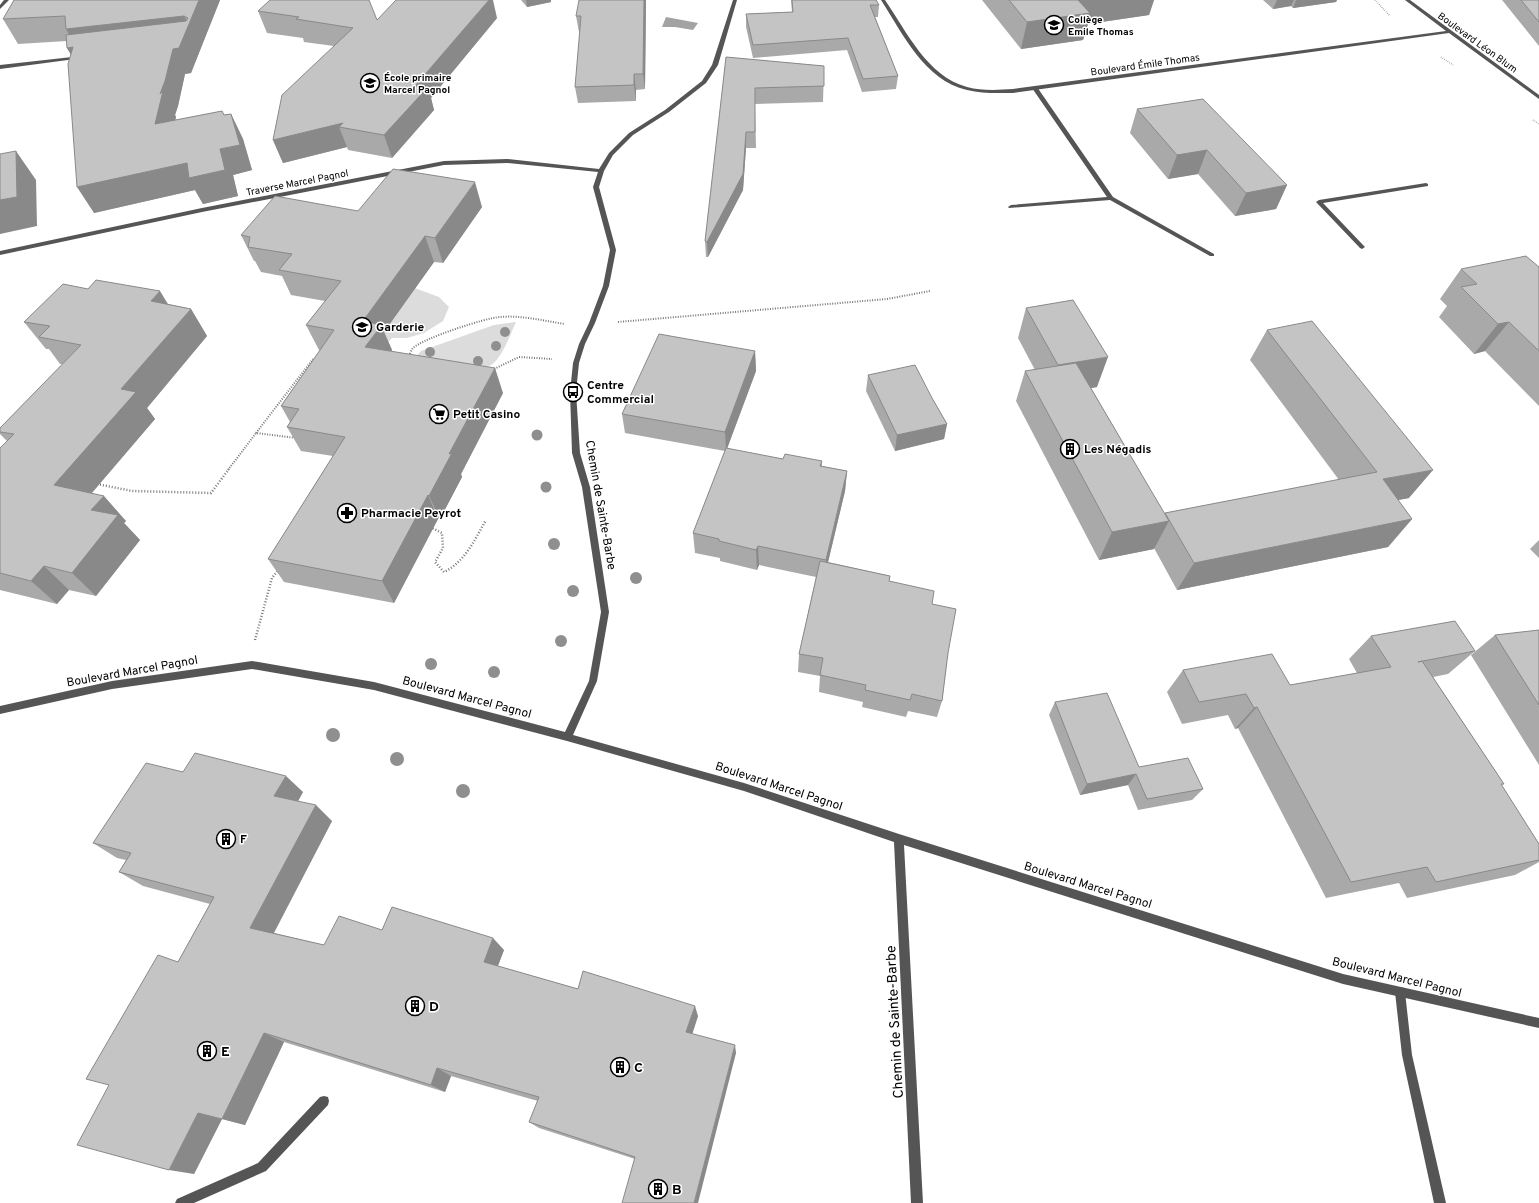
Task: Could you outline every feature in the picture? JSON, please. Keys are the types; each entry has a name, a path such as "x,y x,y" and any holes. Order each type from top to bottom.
{"street":[{"path":"0,8 7,0"},
{"name":"Chemin de Sainte-Barbe","path":"568,737 593,681 605,612 586,487 576,453 573,392 576,362 606,286 613,250 596,187 601,172 611,154 631,134 667,111 704,82 715,65 735,0"},
{"name":"Boulevard Émile Thomas","path":"883,0 922,58 937,74 964,88 1013,91 1449,32"},
{"name":"Boulevard Léon Blum","path":"1407,0 1539,97"},
{"path":"0,67 88,56"},
{"path":"1035,88 1110,198 1212,255"},
{"name":"Traverse Marcel Pagnol","path":"0,253 202,210 444,163 506,160 601,172"},
{"path":"1362,247 1319,202 1426,185"},
{"path":"1011,207 1110,198"},
{"name":"Boulevard Marcel Pagnol","path":"0,710 112,685 252,665 374,686 568,737 744,787 899,839 1343,979 1539,1023"},
{"name":"Chemin de Sainte-Barbe","path":"899,839 917,1203"},
{"path":"1400,992 1407,1055 1440,1203"},
{"path":"181,1203 262,1167 324,1101"}],"path":[{"path":"406,361 413,348 435,337 480,321 500,317 517,317 564,324 647,320 887,299 930,291"},
{"path":"94,483 132,491 211,493 316,356"},
{"path":"487,373 519,357 541,357 576,362"},
{"path":"256,433 301,438"},
{"path":"424,524 442,533 445,543 442,554 435,562 444,572 451,570 460,561 486,520"},
{"path":"252,665 256,636 272,578 281,566"}],"shaded area":[{"path":"666,17 698,23 693,30 675,27 662,27"},
{"path":"412,287 439,297 449,307 443,321 424,333 407,338 392,338 383,348 374,347"},
{"path":"516,322 499,357 491,365 475,369 408,366 421,351 494,325"}],"building":[{"path":"14,0 199,0 179,48 173,49 160,94 163,91 155,124 222,111 224,115 231,114 240,145 220,149 225,170 189,178 187,163 77,187 68,64 73,47 67,48 66,35 186,21 188,18 184,16 66,29 65,16 3,19"},
{"path":"270,0 369,0 377,20 396,0 489,0 415,86 428,87 384,135 339,127 343,123 273,140 282,95 353,28 296,19 299,17 258,11"},
{"path":"579,0 644,0 643,74 634,74 634,85 575,87 581,16 576,16"},
{"path":"792,0 876,0 879,5 870,5 898,76 863,79 848,38 753,45 746,14 793,12"},
{"path":"1009,0 1078,0 1090,13 1027,22"},
{"path":"1521,0 1539,0 1539,22"},
{"path":"726,57 824,66 824,86 755,88 755,132 746,132 743,174 707,242 705,241"},
{"path":"1203,99 1287,185 1246,193 1207,150 1177,155 1137,109"},
{"path":"16,151 17,197 0,200 0,154"},
{"path":"393,169 475,182 435,238 425,236 363,321 382,325 365,347 495,368 449,454 452,453 382,581 268,559 345,437 287,427 299,409 281,406 334,330 306,325 341,281 279,270 292,254 248,247 250,237 241,235 275,196 358,211"},
{"path":"1526,256 1539,267 1539,351 1509,322 1498,324 1461,287 1477,284 1461,269"},
{"path":"96,280 160,291 151,301 191,309 121,389 136,392 54,485 104,496 91,510 118,515 72,573 44,566 31,581 0,573 0,448 14,434 0,432 0,428 81,345 39,337 50,326 24,322 63,284 88,289"},
{"path":"1073,300 1108,357 1058,365 1026,308"},
{"path":"1312,321 1433,470 1383,479 1412,519 1194,563 1165,513 1377,472 1267,330"},
{"path":"659,334 755,351 725,432 622,414"},
{"path":"1076,363 1169,521 1112,532 1025,371"},
{"path":"915,365 947,424 897,435 868,375"},
{"path":"726,448 783,459 785,454 822,461 820,466 847,471 826,560 758,546 756,550 693,533"},
{"path":"820,561 890,576 889,581 934,591 932,604 956,609 948,653 942,701 912,694 910,700 865,690 866,685 820,675 823,658 799,654"},
{"path":"1455,621 1475,651 1422,661 1504,784 1501,784 1539,844 1539,860 1436,882 1427,867 1351,882 1257,707 1254,708 1246,694 1199,702 1183,670 1272,654 1290,685 1391,667 1371,636"},
{"path":"1539,630 1539,705 1495,635"},
{"path":"1107,693 1139,767 1188,758 1203,789 1147,799 1136,774 1087,784 1055,702"},
{"path":"195,753 286,776 274,796 316,805 250,928 324,945 339,916 382,930 392,907 493,938 484,962 578,989 583,971 695,1006 686,1032 735,1045 694,1203 622,1203 635,1157 529,1122 539,1097 437,1068 431,1085 264,1033 222,1119 198,1113 169,1170 77,1145 109,1085 86,1079 158,955 178,962 214,897 119,872 131,853 93,843 146,763 183,772"}],"place":[{"name":"Collège Emile Thomas","path":"1054,25"},
{"name":"École primaire Marcel Pagnol","path":"370,83"},
{"name":"Garderie","path":"362,327"},
{"name":"Centre Commercial","path":"573,392"},
{"name":"Petit Casino","path":"439,414"},
{"name":"Les Négadis","path":"1070,449"},
{"name":"Pharmacie Peyrot","path":"347,513"},
{"name":"F","path":"226,839"},
{"name":"D","path":"415,1006"},
{"name":"E","path":"207,1051"},
{"name":"C","path":"620,1067"},
{"name":"B","path":"658,1189"}]}
